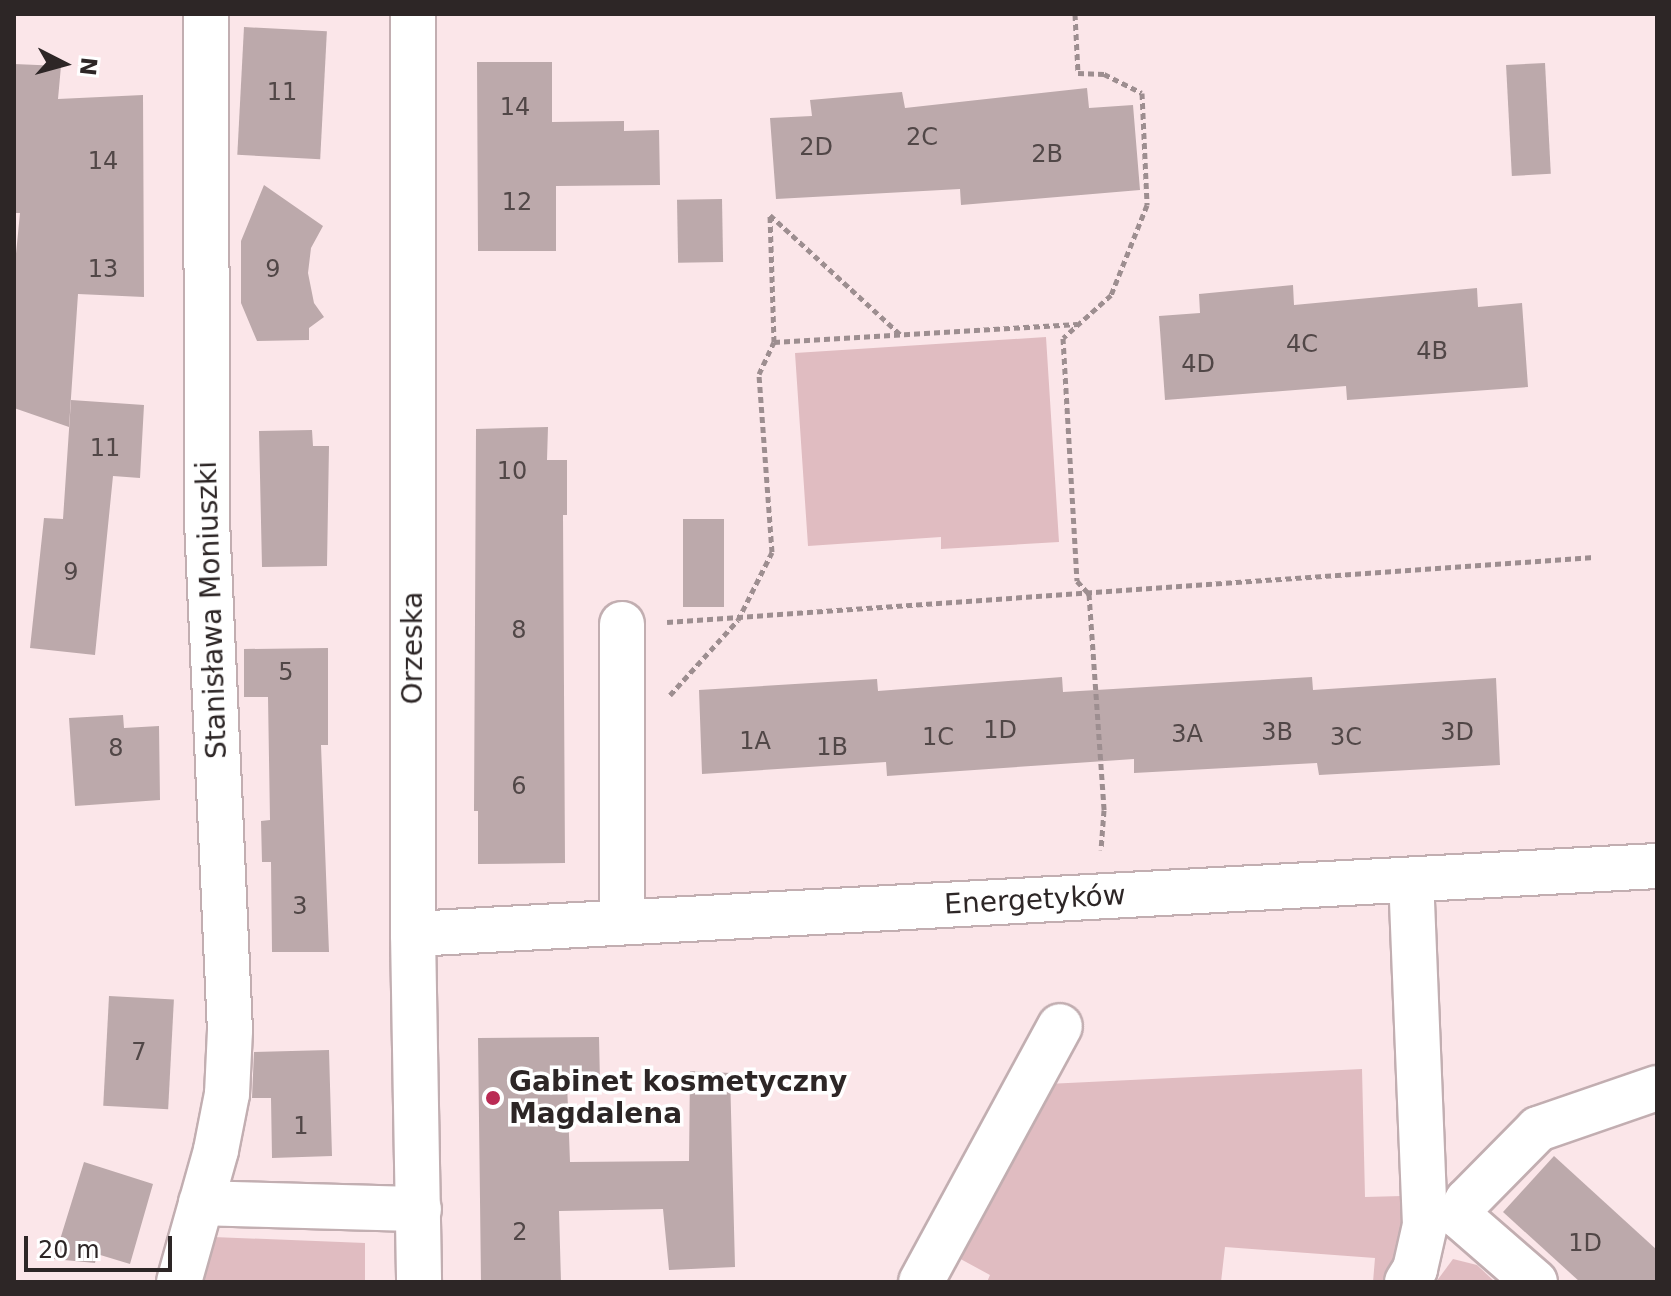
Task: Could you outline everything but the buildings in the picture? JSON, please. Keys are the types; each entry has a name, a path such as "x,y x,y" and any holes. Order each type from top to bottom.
{"street":[{"name":"Stanisława Moniuszki","path":"179,1282 227,1094 230,1031 207,521 206,14"},
{"name":"Orzeska","path":"413,14 413,934 419,1282"},
{"path":"622,624 622,922"},
{"name":"Energetyków","path":"413,934 1105,896 1411,883 1657,866"},
{"path":"1407,1282 1415,1269 1425,1225 1411,883"},
{"path":"921,1282 1060,1026"},
{"path":"1535,1282 1459,1216 1467,1201 1538,1129 1657,1088"},
{"path":"201,1203 419,1209"}],"path":[{"path":"1075,14 1078,73 1104,74 1142,93 1147,205 1111,295 1063,338 1077,581 1089,594 1105,896"},
{"path":"622,750 738,620 772,552 759,374 774,342 770,214 901,335"},
{"path":"774,342 1078,324"},
{"path":"622,624 738,620 1594,557"}],"shaded area":[{"path":"1046,337 1059,542 941,549 941,537 808,546 795,353"},
{"path":"1362,1069 1365,1197 1402,1196 1406,1242 1390,1282 1373,1282 1375,1258 1225,1247 1221,1282 987,1282 990,1275 955,1256 1047,1084"},
{"path":"213,1237 365,1243 365,1282 201,1282"},
{"path":"1453,1259 1477,1265 1495,1282 1436,1282"}],"place":[{"name":"Gabinet kosmetyczny Magdalena","path":"493,1098"}]}
